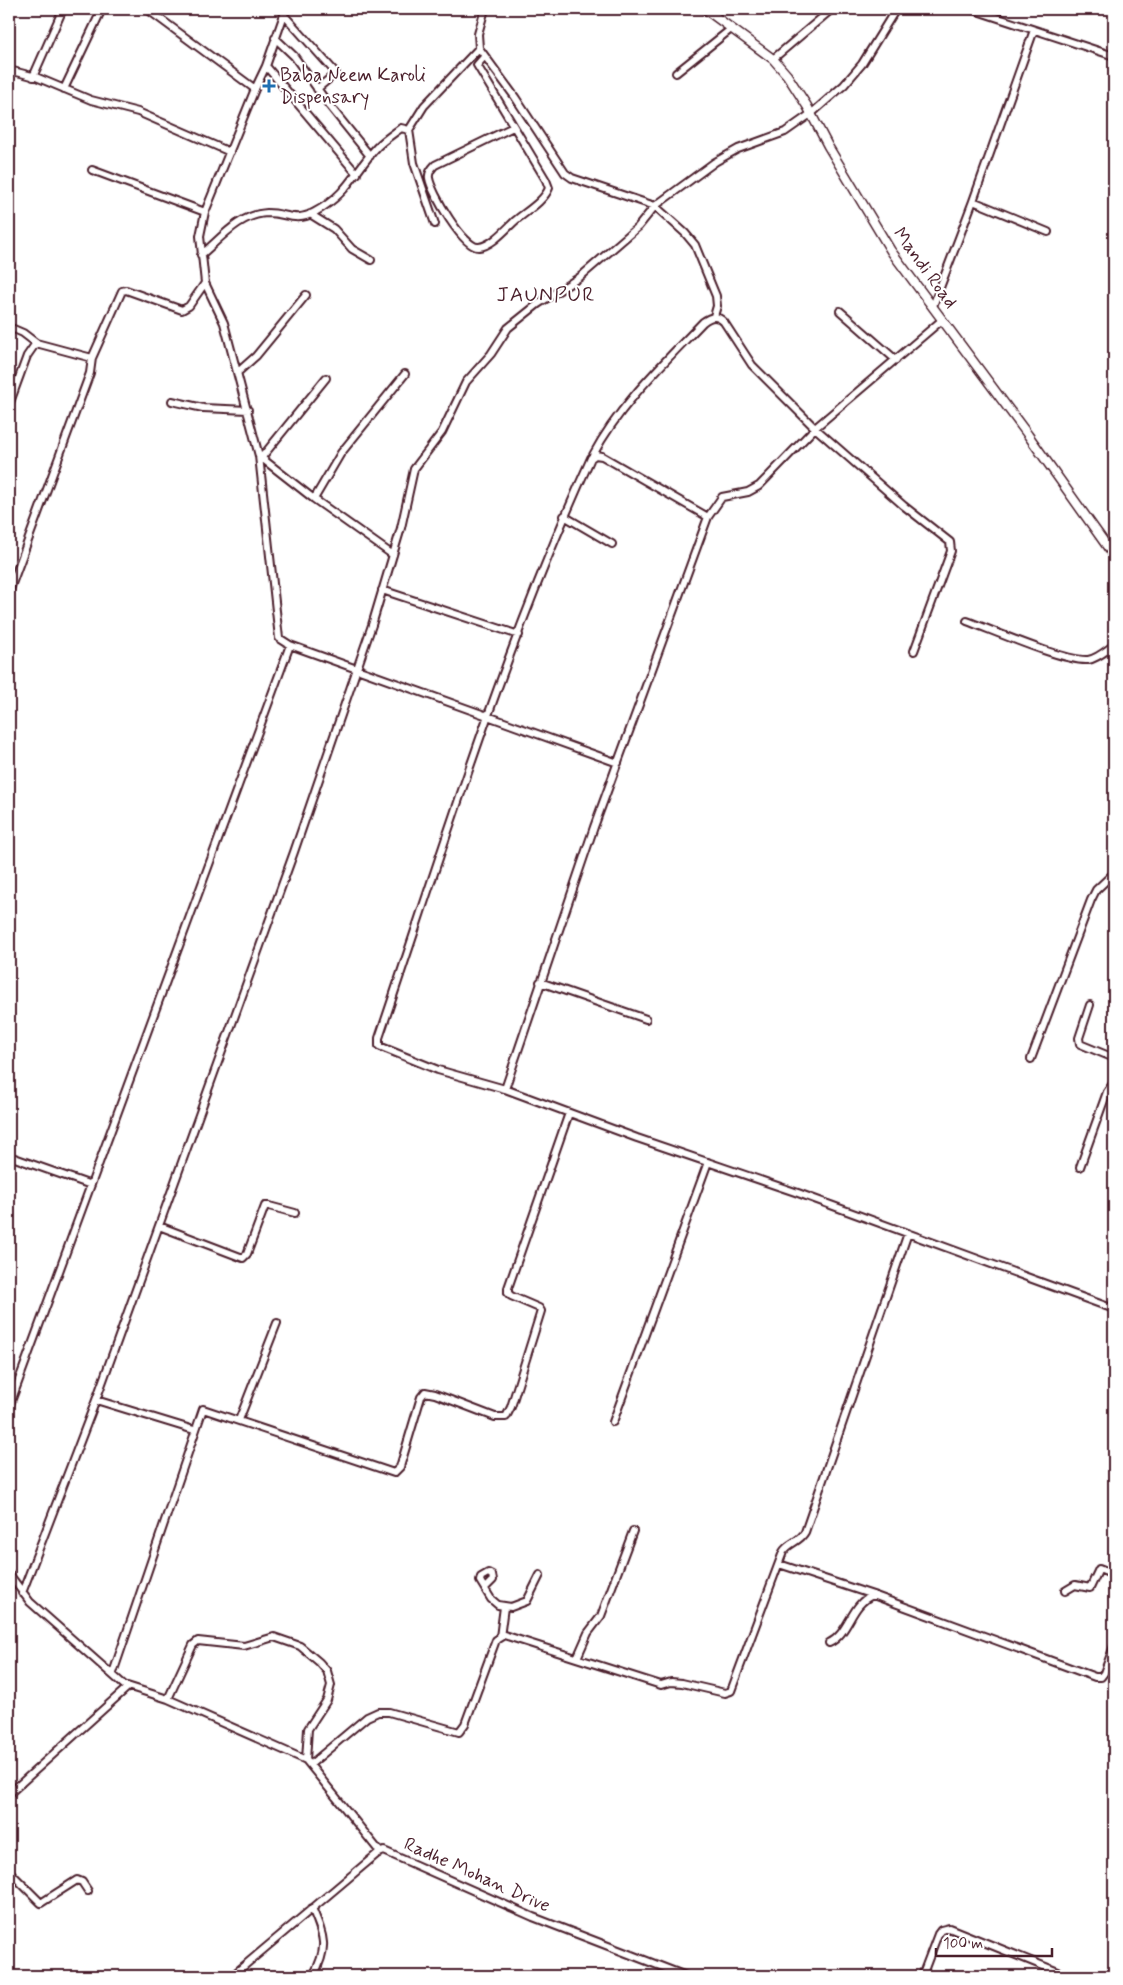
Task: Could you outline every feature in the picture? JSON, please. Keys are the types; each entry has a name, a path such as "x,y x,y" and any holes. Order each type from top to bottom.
{"street":[{"path":"33,76 63,9"},
{"path":"64,89 102,9"},
{"path":"147,9 255,89"},
{"path":"485,9 478,34 479,48 515,97 568,176 655,206 686,233 695,245 716,296 718,306 714,316 703,322 640,388 614,420 593,455 564,516 488,717 378,1043 383,1049 438,1070 505,1089 1114,1309"},
{"name":"Mandi Road","path":"705,9 773,59 800,93 828,146 891,252 1028,435 1114,556"},
{"path":"773,59 832,9"},
{"path":"22,1593 96,1400 219,1064 357,670 404,516 412,472 442,432 466,382 491,354 508,328 538,304 580,277 638,227 655,206 725,156 785,132 812,113 844,85 862,64 896,9"},
{"path":"971,9 1114,56"},
{"path":"317,89 336,73 285,12 266,66 205,212 200,236 205,283 224,323 261,457 279,638 290,645 357,670 618,763"},
{"path":"676,74 731,29"},
{"path":"933,306 974,201 1034,30"},
{"path":"275,38 294,56 317,89 370,156"},
{"path":"435,224 414,163 409,130 424,106 479,48"},
{"path":"484,57 476,64 549,188 543,197 494,240 481,248 475,247 464,239 443,208 432,188 429,178 430,172 435,164 513,127"},
{"path":"266,66 357,174"},
{"path":"9,70 33,76 91,100 138,112 230,152"},
{"path":"201,255 235,224 250,216 266,213 297,218 310,214 338,196 384,140 401,128 409,130"},
{"path":"92,170 205,212"},
{"path":"974,201 1048,232"},
{"path":"310,214 334,229 352,249 371,260"},
{"path":"9,592 90,373 92,358 122,291 126,290 182,310 189,306 205,283"},
{"path":"238,372 256,356 306,295"},
{"path":"840,311 896,360"},
{"path":"714,316 724,322 752,365 815,428 952,545 914,651"},
{"path":"505,1089 540,982 708,517 722,497 748,492 759,486 815,428 942,320"},
{"path":"9,327 23,333 36,343 92,358"},
{"path":"9,405 27,356 36,343"},
{"path":"314,499 341,453 405,374"},
{"path":"261,457 326,378"},
{"path":"172,401 203,408 248,410"},
{"path":"593,455 602,456 708,517"},
{"path":"261,457 314,499 393,555"},
{"path":"564,516 612,544"},
{"path":"382,590 519,635"},
{"path":"967,622 1081,660 1092,660 1114,645"},
{"path":"9,1407 290,645"},
{"path":"1031,1059 1090,900 1096,890 1114,873"},
{"path":"540,982 646,1019"},
{"path":"1090,1005 1079,1038 1080,1044 1114,1058"},
{"path":"1080,1167 1107,1092 1114,1082"},
{"path":"113,1673 194,1430 204,1409 395,1473 400,1468 421,1397 425,1392 495,1417 506,1416 511,1407 541,1311 539,1308 511,1296 508,1288 569,1113"},
{"path":"9,1156 91,1186"},
{"path":"613,1422 708,1162"},
{"path":"159,1226 243,1258 247,1254 265,1206 294,1213"},
{"path":"308,1762 367,1717 378,1712 389,1712 451,1731 461,1730 496,1640 500,1637 508,1636 661,1685 674,1682 725,1693 729,1692 734,1686 785,1549 801,1538 805,1532 908,1233"},
{"path":"239,1420 276,1323"},
{"path":"96,1400 194,1430"},
{"path":"577,1658 588,1633 601,1616 633,1531"},
{"path":"779,1564 873,1595 1099,1678 1104,1673 1114,1646"},
{"path":"1065,1590 1074,1585 1090,1588 1099,1569 1114,1575"},
{"path":"9,1574 22,1593 128,1687 168,1699 308,1762 380,1852"},
{"path":"485,1588 491,1599 504,1607 517,1606 527,1601 540,1575"},
{"path":"829,1643 841,1635 862,1601 873,1595"},
{"path":"500,1637 504,1607"},
{"path":"168,1699 193,1645 198,1641 244,1646 274,1637 294,1644 328,1671 331,1685 327,1700 308,1729 308,1762"},
{"path":"9,1794 128,1687"},
{"name":"Radhe Mohan Drive","path":"232,1976 380,1852 389,1853 533,1917 686,1976"},
{"path":"10,1874 40,1903 77,1880 82,1882 88,1891"},
{"path":"312,1908 323,1935 324,1945 321,1961 313,1976"},
{"path":"922,1976 938,1934 941,1930 950,1928 1068,1976"}],"place":[{"name":"Baba Neem Karoli Dispensary","path":"269,86"}],"district":[{"name":"JAUNPUR","path":"546,295"}]}
